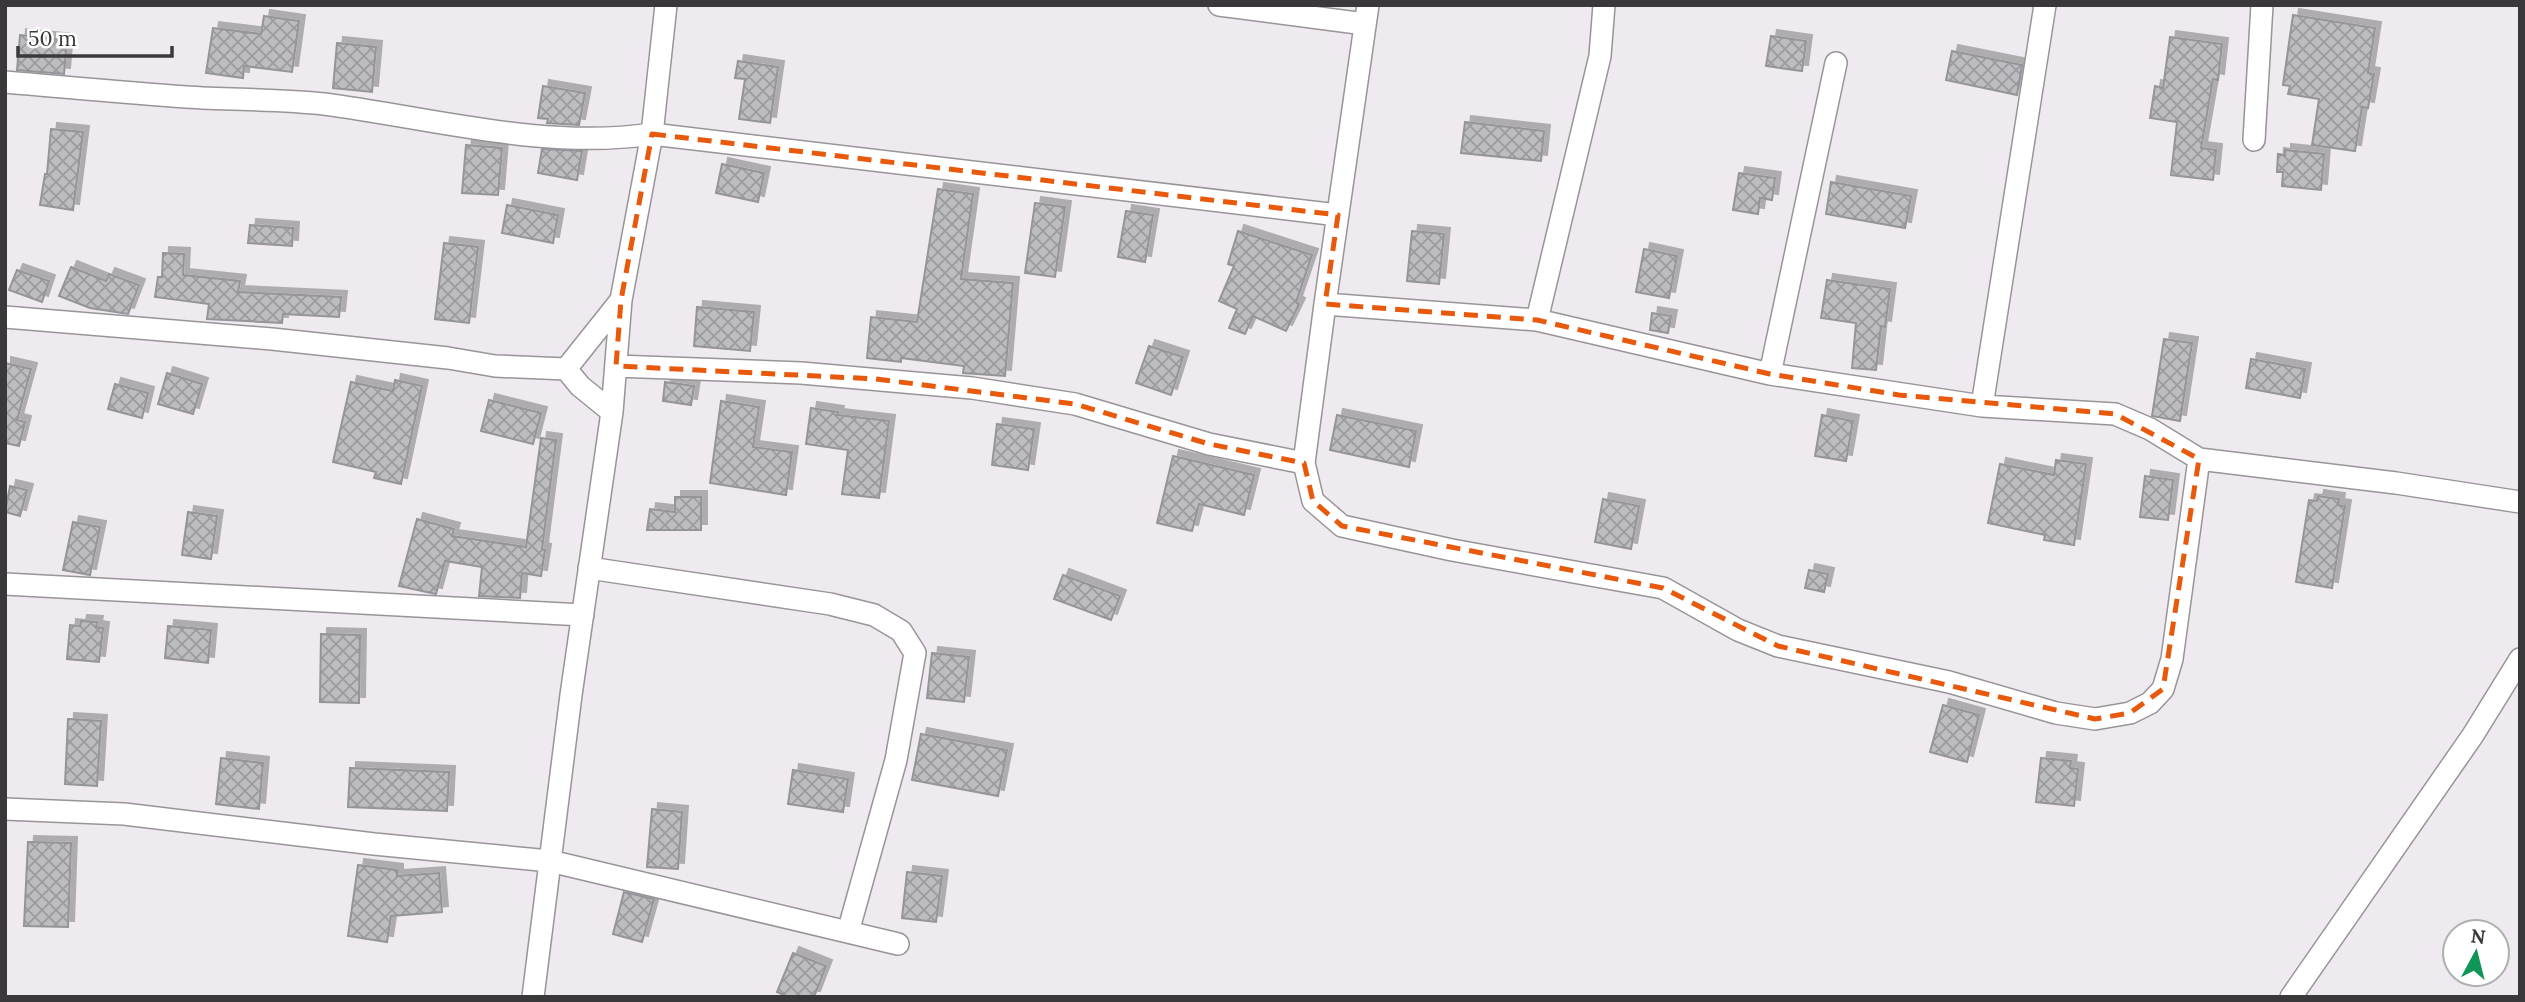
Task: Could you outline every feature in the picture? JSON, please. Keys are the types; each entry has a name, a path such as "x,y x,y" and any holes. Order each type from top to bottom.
{"street":[{"path":"533,997 612,412 621,300 652,134 666,5"},
{"path":"1219,5 1366,15 1304,463 1313,501 1342,526 1452,550 1663,588 1738,630 1778,646 1950,682 2056,713 2095,719 2130,713 2150,703 2163,689 2172,659 2199,459"},
{"path":"1538,320 1600,56 1604,5"},
{"path":"1982,406 2045,5"},
{"path":"2254,139 2262,5"},
{"path":"1770,374 1836,63"},
{"path":"5,82 323,104 529,135 622,139 652,134 1338,215"},
{"path":"566,369 621,300"},
{"path":"1325,304 1538,320 1770,374 1982,406 2115,414 2150,429 2199,459 2396,482 2520,502"},
{"path":"5,317 272,339 448,358 495,366 566,369 580,386 612,412"},
{"path":"616,366 801,373 972,388 1075,404 1209,443 1304,463"},
{"path":"589,568 830,604 874,615 901,631 915,653 898,747 848,932"},
{"path":"5,584 583,615"},
{"path":"2291,997 2473,735 2520,659"},
{"path":"5,809 124,814 374,845 550,861 898,944"}],"highlighted area":[{"path":"652,134 1338,215 1325,304 1537,320 1770,374 1899,395 2115,414 2199,459 2163,689 2130,713 2095,719 1778,646 1663,588 1342,526 1313,501 1304,463 1209,444 1075,404 876,379 616,366 621,300"}],"building":[{"path":"2293,15 2375,28 2368,73 2374,74 2368,108 2362,107 2355,151 2312,145 2319,99 2288,94 2290,86 2283,85"},
{"path":"264,16 299,21 292,72 244,66 243,78 206,73 213,28 261,34"},
{"path":"20,35 67,40 64,74 17,70"},
{"path":"1771,36 1806,41 1802,71 1766,66"},
{"path":"2170,37 2222,44 2218,80 2213,79 2201,148 2216,150 2213,180 2171,175 2177,122 2150,118 2155,86 2163,88"},
{"path":"337,43 376,47 372,92 333,88"},
{"path":"1952,51 2022,65 2017,95 1946,80"},
{"path":"738,61 778,67 770,123 739,119 745,79 735,78"},
{"path":"543,86 585,93 579,125 547,123 548,119 538,118"},
{"path":"1465,122 1544,131 1541,161 1461,153"},
{"path":"51,129 83,132 73,210 40,205 47,174"},
{"path":"466,145 502,148 498,195 462,193"},
{"path":"542,149 582,151 577,180 538,173"},
{"path":"2285,150 2324,154 2321,190 2282,186 2283,172 2277,172 2278,154 2285,155"},
{"path":"722,164 764,173 758,202 716,193"},
{"path":"1739,173 1775,178 1772,200 1760,198 1758,214 1733,210"},
{"path":"1831,182 1911,196 1905,228 1826,214"},
{"path":"938,189 973,194 961,279 1013,283 1005,376 963,373 964,366 901,358 901,362 867,358 871,317 917,322"},
{"path":"1035,203 1065,207 1055,277 1025,273"},
{"path":"507,205 558,215 553,243 502,233"},
{"path":"1126,211 1153,215 1145,262 1118,257"},
{"path":"250,225 293,228 292,246 248,243"},
{"path":"1238,231 1312,255 1296,302 1299,304 1286,331 1253,316 1245,334 1229,328 1237,309 1219,301 1234,266 1228,264"},
{"path":"1412,231 1444,234 1439,284 1407,281"},
{"path":"444,243 478,247 469,323 435,319"},
{"path":"1644,249 1677,256 1669,298 1636,292"},
{"path":"163,253 184,254 183,275 240,281 238,292 341,297 339,317 283,314 282,323 207,319 209,304 155,297 158,277 162,277"},
{"path":"71,267 106,281 109,274 139,285 128,314 90,308 59,296"},
{"path":"17,270 49,281 42,302 9,290"},
{"path":"1827,280 1890,289 1885,327 1881,326 1876,370 1852,368 1856,323 1821,318"},
{"path":"697,307 754,312 750,351 694,346"},
{"path":"1652,313 1671,316 1668,333 1650,330"},
{"path":"2164,339 2192,343 2180,421 2152,416"},
{"path":"1149,346 1183,357 1171,395 1136,383"},
{"path":"2251,359 2305,369 2300,398 2246,388"},
{"path":"5,363 31,369 17,420 25,422 19,446 5,443"},
{"path":"167,373 202,384 193,414 158,404"},
{"path":"395,380 422,386 401,484 374,478 376,472 333,462 351,382 393,391"},
{"path":"665,382 694,386 691,405 663,401"},
{"path":"115,384 148,393 142,418 108,409"},
{"path":"489,400 541,413 533,444 481,431"},
{"path":"721,401 759,407 753,447 792,452 786,495 710,483"},
{"path":"811,408 838,412 837,415 889,421 879,498 842,494 848,450 806,444"},
{"path":"1337,415 1416,431 1409,467 1330,450"},
{"path":"1822,415 1853,421 1846,461 1815,456"},
{"path":"997,424 1034,429 1028,470 992,465"},
{"path":"541,438 556,440 542,549 545,550 541,576 522,573 520,598 479,596 482,567 445,561 436,594 399,586 417,519 454,529 452,536 526,547"},
{"path":"1173,456 1254,475 1244,515 1199,504 1192,531 1157,523"},
{"path":"2056,460 2086,464 2074,545 2044,540 2045,535 1988,523 2000,464 2054,475"},
{"path":"2145,476 2173,480 2168,520 2140,517"},
{"path":"10,486 27,490 20,516 5,512"},
{"path":"2318,496 2339,499 2338,505 2345,506 2332,588 2296,582 2309,500 2317,501"},
{"path":"675,497 701,497 701,530 647,530 650,509 675,512"},
{"path":"1603,499 1639,506 1631,549 1595,542"},
{"path":"188,512 217,516 211,559 182,555"},
{"path":"73,522 100,527 90,575 63,570"},
{"path":"1809,570 1828,574 1824,592 1805,588"},
{"path":"1063,575 1120,596 1111,620 1054,599"},
{"path":"81,621 97,622 96,627 103,628 99,662 67,659 70,625 80,626"},
{"path":"168,626 211,630 208,663 165,658"},
{"path":"321,634 360,635 359,703 320,702"},
{"path":"932,653 969,657 964,702 927,698"},
{"path":"1943,705 1979,715 1967,762 1930,752"},
{"path":"68,719 101,721 97,786 65,784"},
{"path":"921,734 1007,750 998,796 912,780"},
{"path":"221,758 263,763 259,809 216,804"},
{"path":"2041,758 2071,761 2070,768 2078,769 2074,806 2036,802"},
{"path":"350,768 449,772 447,811 348,807"},
{"path":"793,770 848,779 843,812 788,804"},
{"path":"652,809 682,812 678,869 647,867"},
{"path":"28,842 71,843 68,927 24,926"},
{"path":"358,865 397,870 397,876 439,873 442,912 391,916 387,942 348,936"},
{"path":"907,872 942,876 936,922 902,918"},
{"path":"624,892 654,899 642,942 613,934"},
{"path":"793,953 826,966 814,997 788,997 777,992"}]}
